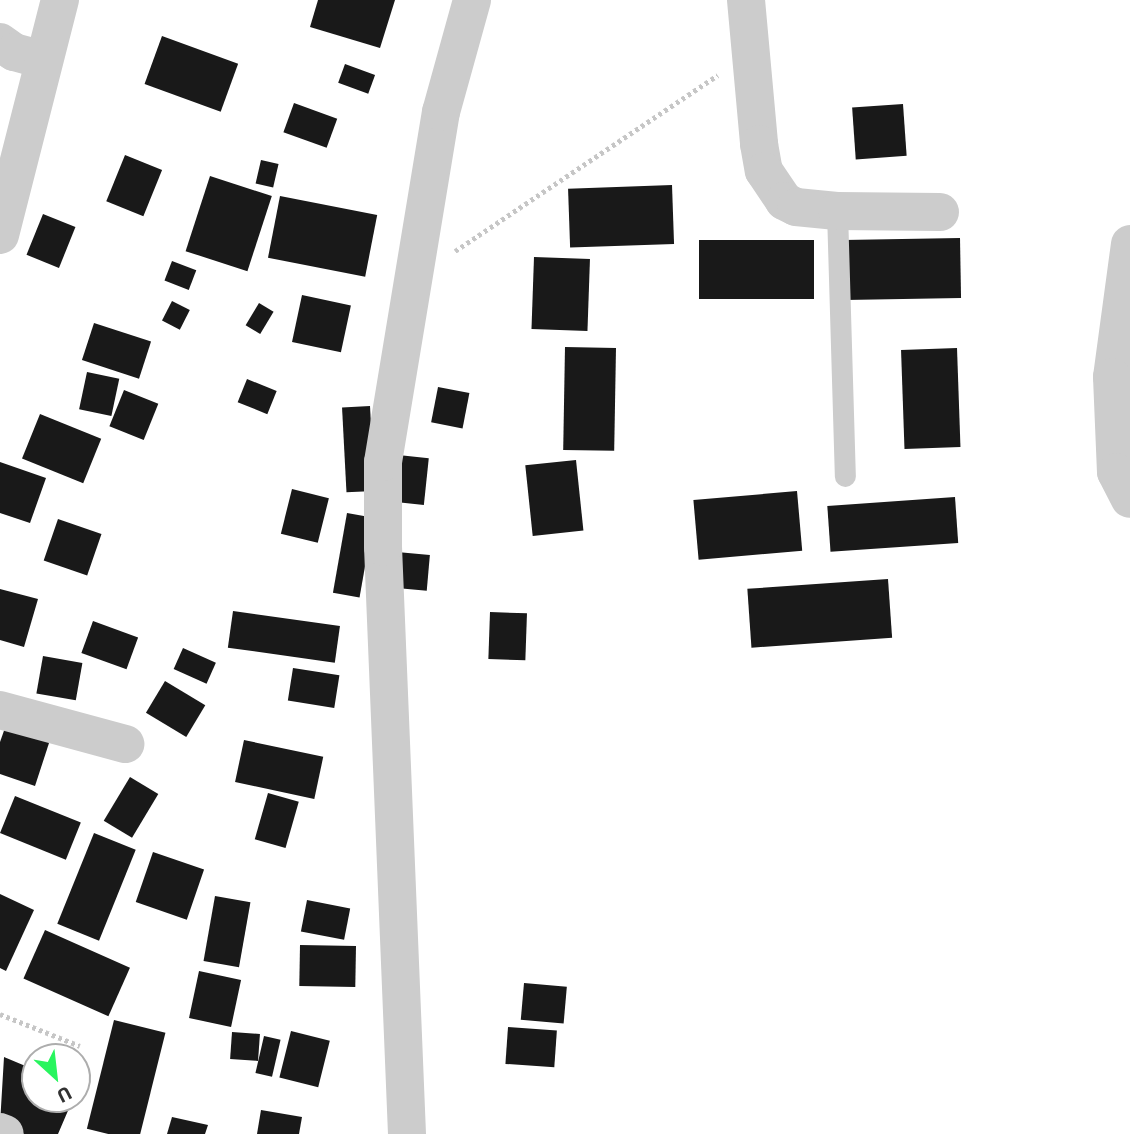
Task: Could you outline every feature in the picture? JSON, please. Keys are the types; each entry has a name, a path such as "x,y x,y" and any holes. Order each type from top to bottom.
{"street":[{"path":"0,235 60,0"},
{"path":"407,1134 382,507 388,414 410,281 441,112 472,0"},
{"path":"746,0 759,145 773,188 796,207 837,211 940,212"},
{"path":"0,42 14,52 44,60"},
{"path":"1130,244 1112,377 1116,472 1130,499"},
{"path":"0,710 125,744"},
{"path":"0,1132 5,1134"}],"lane":[{"path":"837,211 845,476"}],"path":[{"path":"410,281 751,52"},
{"path":"0,1014 72,1043"}],"building":[{"path":"318,0 395,0 380,48 310,27"},
{"path":"162,36 238,64 221,112 145,84"},
{"path":"345,64 375,75 368,94 338,83"},
{"path":"294,103 337,119 327,148 283,132"},
{"path":"903,104 907,156 856,159 852,108"},
{"path":"125,155 162,170 143,216 106,201"},
{"path":"261,160 279,164 273,187 256,183"},
{"path":"210,176 272,196 247,271 186,251"},
{"path":"672,185 674,244 570,248 568,189"},
{"path":"280,196 377,215 365,277 268,258"},
{"path":"43,214 75,227 59,268 27,255"},
{"path":"960,238 961,298 845,300 844,240"},
{"path":"699,240 814,240 814,299 699,299"},
{"path":"534,257 590,259 587,331 531,329"},
{"path":"172,261 196,270 189,290 164,281"},
{"path":"302,295 351,305 341,352 292,342"},
{"path":"172,301 190,310 180,330 162,321"},
{"path":"259,303 274,312 260,334 246,325"},
{"path":"94,323 151,342 139,379 82,360"},
{"path":"565,347 616,348 614,451 563,450"},
{"path":"957,348 960,447 904,449 901,350"},
{"path":"87,372 119,379 111,416 79,409"},
{"path":"247,379 277,391 267,414 238,402"},
{"path":"438,387 469,393 463,428 431,422"},
{"path":"124,390 158,404 144,440 109,426"},
{"path":"370,406 374,491 346,492 342,407"},
{"path":"40,414 101,439 83,483 22,459"},
{"path":"389,454 429,458 424,505 384,501"},
{"path":"576,460 583,531 533,536 525,465"},
{"path":"0,462 46,478 30,523 0,513"},
{"path":"292,489 329,498 318,543 281,534"},
{"path":"797,491 802,551 699,560 693,500"},
{"path":"955,497 958,543 831,552 827,506"},
{"path":"347,513 374,518 360,597 333,593"},
{"path":"58,519 101,534 87,576 44,561"},
{"path":"397,552 430,555 427,591 394,588"},
{"path":"888,579 892,638 751,648 747,589"},
{"path":"0,589 38,599 24,647 0,640"},
{"path":"233,611 340,626 335,663 228,648"},
{"path":"490,612 527,613 525,660 488,659"},
{"path":"93,621 138,637 126,669 81,653"},
{"path":"183,648 216,663 207,684 174,669"},
{"path":"43,656 82,663 76,700 36,693"},
{"path":"293,668 339,675 334,708 288,701"},
{"path":"165,681 205,705 186,737 146,713"},
{"path":"6,725 50,740 35,786 0,774 0,742"},
{"path":"244,740 323,757 314,799 235,782"},
{"path":"130,777 158,794 132,838 104,821"},
{"path":"268,793 299,802 286,848 255,839"},
{"path":"15,796 81,823 66,860 0,833"},
{"path":"94,833 136,850 99,941 57,924"},
{"path":"153,852 204,870 187,920 136,902"},
{"path":"0,894 34,910 6,971 0,968"},
{"path":"215,896 250,902 239,967 204,961"},
{"path":"307,900 350,908 344,940 301,931"},
{"path":"45,930 130,968 108,1016 23,978"},
{"path":"300,945 356,946 355,987 299,986"},
{"path":"199,971 241,980 231,1027 189,1018"},
{"path":"524,983 567,987 564,1024 521,1020"},
{"path":"114,1020 165,1033 140,1134 108,1134 87,1129"},
{"path":"508,1027 557,1030 554,1067 505,1064"},
{"path":"291,1031 330,1041 318,1087 279,1078"},
{"path":"232,1032 260,1034 258,1061 230,1059"},
{"path":"264,1036 281,1040 272,1077 255,1073"},
{"path":"4,1057 21,1064 21,1113 67,1113 58,1134 24,1134 0,1124"},
{"path":"261,1110 302,1117 299,1134 257,1134"},
{"path":"172,1117 208,1125 205,1134 167,1134"}]}
